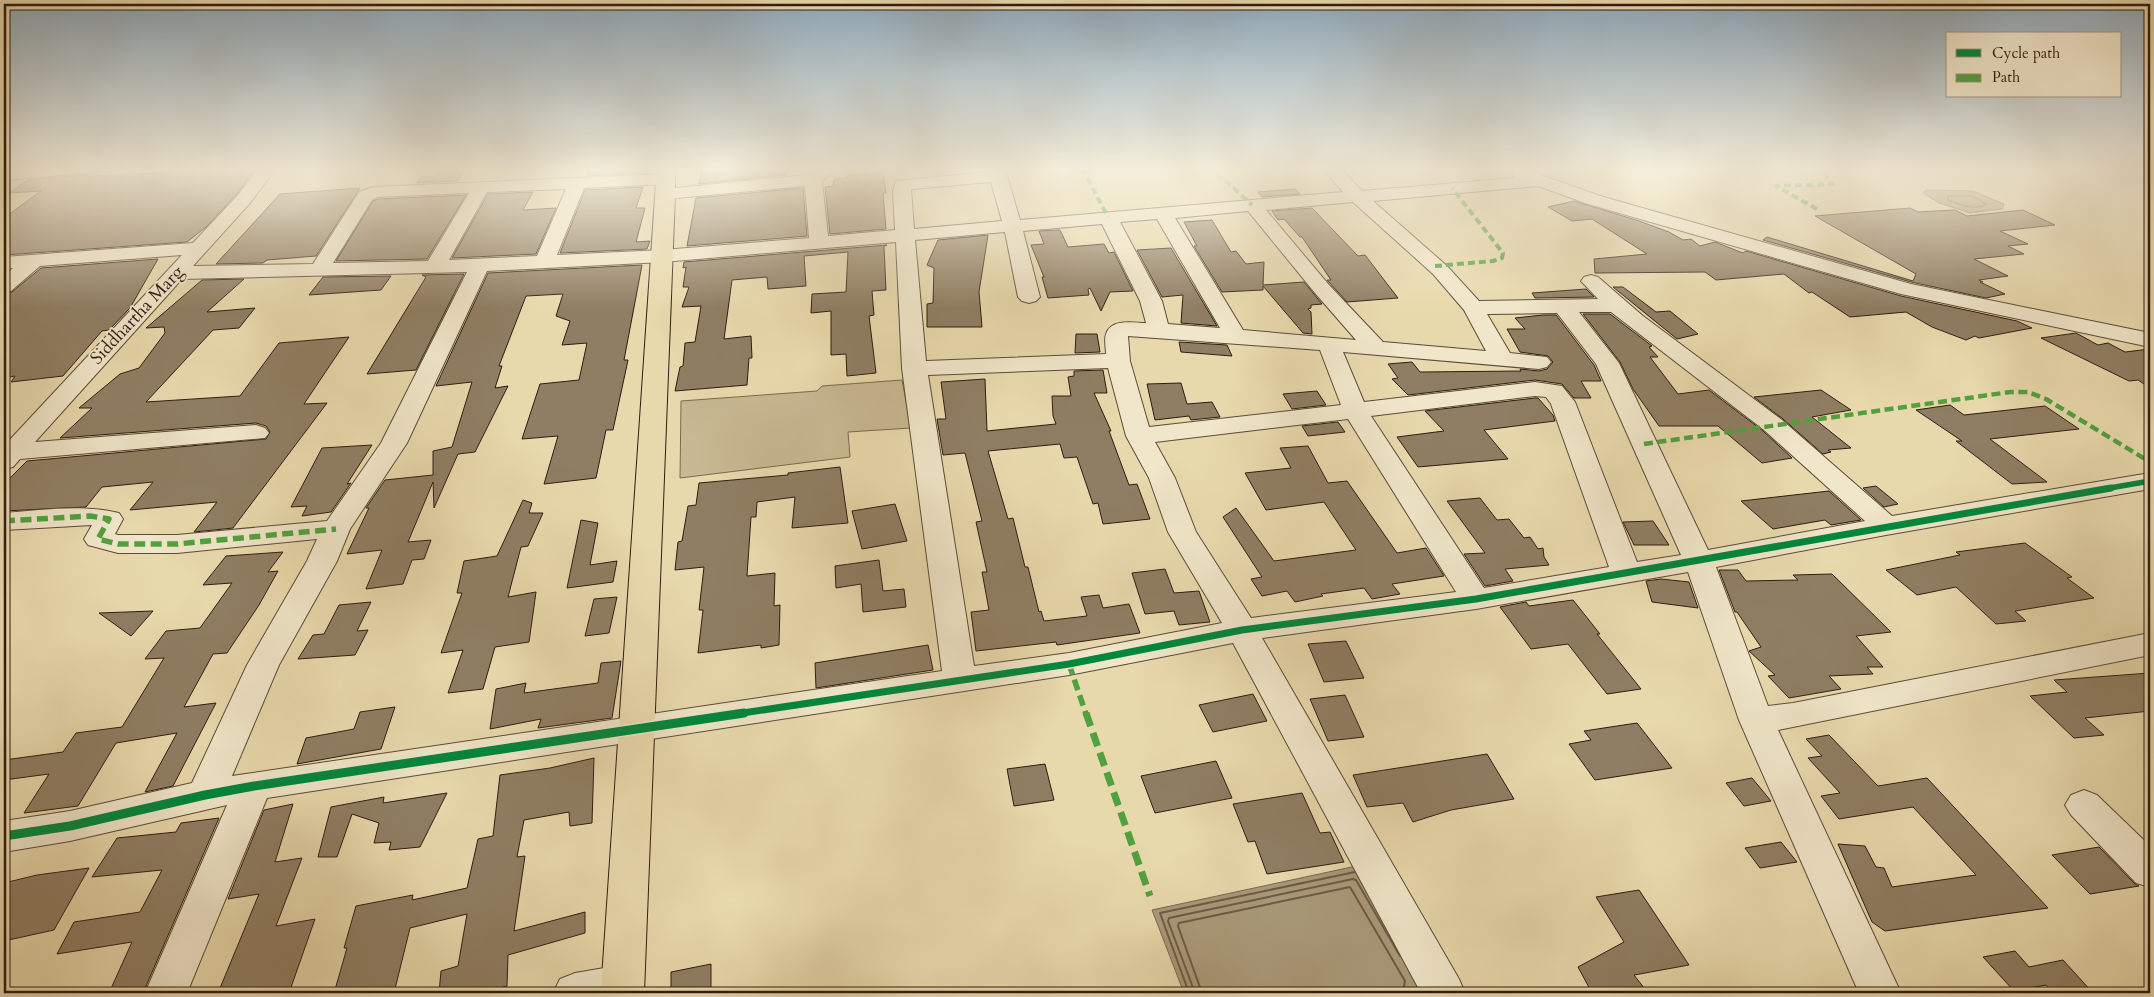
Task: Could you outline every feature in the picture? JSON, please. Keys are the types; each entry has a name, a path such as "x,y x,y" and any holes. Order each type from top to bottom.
{"main road":[{"path":"622,989 665,215"}],"street":[{"name":"Siddhartha Marg","path":"11,448 176,273 228,215"},
{"path":"319,270 353,215"},
{"path":"435,267 465,215"},
{"path":"544,262 566,215"},
{"path":"816,215 819,241"},
{"path":"904,215 907,298 914,368 960,680"},
{"path":"1009,215 1029,296"},
{"path":"176,273 435,267 663,256 1142,215"},
{"path":"1164,215 1236,337"},
{"path":"1260,215 1322,289 1376,348"},
{"path":"1378,215 1436,266 1474,308 1502,359"},
{"path":"1645,215 1908,290 2150,340"},
{"path":"1108,217 1151,301 1159,330"},
{"path":"4,263 199,248"},
{"path":"4,287 34,261"},
{"path":"205,795 263,665 322,561 336,529 394,443 480,265"},
{"path":"1591,281 1651,334 1717,381 1773,425 1886,526"},
{"path":"1562,305 1607,363 1699,562 1756,720 1880,993"},
{"path":"1474,308 1616,305"},
{"path":"1444,993 1242,630 1182,532 1162,478 1139,436 1118,361 1117,334 1121,329 1159,330 1539,362"},
{"path":"1329,344 1356,412 1476,599"},
{"path":"914,368 1118,361"},
{"path":"1139,436 1356,412 1536,389 1553,391 1563,402 1627,574"},
{"path":"11,448 256,433"},
{"path":"4,836 70,826 205,795 254,786 1070,664 1242,630 1476,599 1699,562 1886,526 2150,482"},
{"path":"4,522 90,516 109,519 98,539 118,544 177,544 336,529"},
{"path":"1756,720 1793,716 2150,644"},
{"path":"166,993 254,786"},
{"path":"2084,806 2150,871"},
{"path":"575,993 622,989"}],"shaded area":[{"path":"902,380 911,428 848,432 850,457 680,478 681,401 817,391 822,386"}],"water":[{"path":"1361,865 1431,989 1412,993 1184,993 1152,910"}],"building":[{"path":"9,215 218,215 187,242 4,255 4,218"},
{"path":"261,215 343,215 316,256 267,260 263,263 216,264"},
{"path":"365,215 454,215 427,259 336,261"},
{"path":"476,215 553,215 536,254 452,258"},
{"path":"575,215 643,215 636,242 650,241 647,249 560,253"},
{"path":"693,215 805,215 807,236 687,246"},
{"path":"828,215 885,215 886,229 830,234"},
{"path":"1274,215 1318,215 1358,256 1365,255 1398,298 1347,302 1327,280 1331,280 1302,237 1284,219 1278,220"},
{"path":"1561,215 1618,215 1669,232 1683,240 1691,239 1700,246 1715,242 1743,253 1746,251 1901,296 2017,321 2032,328 1979,338 1975,336 1966,340 1932,327 1906,312 1850,317 1812,292 1809,293 1784,274 1716,280 1705,272 1595,273 1594,259 1647,254 1592,219 1572,221"},
{"path":"2033,215 2055,225 2000,231 2028,244 2008,246 2024,254 1974,259 2008,276 1979,280 2005,294 1986,298 1911,282 1763,240 1767,237 1913,281 1916,274 1815,216"},
{"path":"1212,220 1231,252 1236,251 1246,264 1264,262 1263,285 1304,282 1322,304 1311,305 1311,308 1308,309 1311,312 1312,334 1303,333 1263,286 1263,290 1222,292 1194,246 1197,246 1184,222"},
{"path":"1060,230 1068,247 1104,244 1109,253 1114,252 1133,291 1110,292 1101,311 1090,288 1088,289 1089,295 1048,298 1042,277 1044,277 1031,245 1044,244 1039,231"},
{"path":"988,235 979,292 982,327 927,327 927,304 933,303 934,268 927,265 938,240"},
{"path":"887,245 884,246 886,290 872,291 874,315 869,316 876,373 847,376 846,354 831,355 831,311 811,313 812,294 846,292 848,252 804,256 806,286 768,289 767,277 732,280 724,339 751,336 752,358 749,358 747,385 675,391 680,367 683,366 685,343 695,342 701,306 682,307 689,287 683,287 686,267 683,268 684,262"},
{"path":"1171,248 1217,326 1181,323 1183,295 1162,297 1137,250"},
{"path":"158,259 130,308 109,330 102,331 63,376 11,382 15,376 4,378 4,295 12,292 41,268"},
{"path":"642,265 624,360 628,360 613,430 606,430 596,478 544,484 558,436 522,439 540,384 579,380 587,343 562,345 570,321 556,316 563,294 526,296 499,366 502,366 495,388 508,386 475,452 458,454 434,508 433,482 408,542 431,540 424,559 412,560 403,584 366,589 382,550 347,554 369,508 366,508 385,480 433,475 433,451 452,447 472,382 436,386 488,273"},
{"path":"464,274 416,370 367,374 426,277 422,275"},
{"path":"391,276 381,290 309,295 323,277"},
{"path":"244,279 207,312 255,308 239,328 213,330 146,402 240,396 279,343 349,337 304,404 327,403 233,528 194,532 217,502 130,510 153,482 102,487 86,507 4,511 4,484 27,461 266,439 270,432 266,426 256,423 60,438 92,408 79,408 120,374 139,368 165,333 164,327 146,328 202,280"},
{"path":"1613,287 1623,287 1656,312 1670,311 1698,334 1677,339"},
{"path":"1586,289 1594,297 1535,298 1532,293"},
{"path":"1583,314 1610,314 1652,346 1649,347 1658,357 1650,357 1678,394 1709,390 1763,431 1792,458 1762,463 1718,426 1659,426 1633,389 1620,362"},
{"path":"1556,315 1594,365 1601,381 1581,381 1591,398 1574,398 1562,384 1535,380 1408,395 1392,379 1398,378 1388,364 1412,362 1420,372 1521,371 1520,369 1539,371 1547,369 1553,362 1548,356 1520,352 1507,329 1525,329 1515,318"},
{"path":"2076,333 2098,345 2108,343 2125,352 2150,349 2150,388 2138,380 2129,381 2041,338"},
{"path":"1076,334 1097,334 1100,352 1075,353"},
{"path":"1179,342 1227,345 1232,356 1181,352"},
{"path":"1103,370 1107,393 1094,393 1111,431 1109,431 1129,485 1137,484 1150,519 1103,524 1098,503 1093,504 1077,457 1064,458 1060,444 988,451 1008,519 1013,518 1025,567 1028,567 1039,612 1041,611 1044,621 1087,616 1081,597 1099,595 1103,608 1129,604 1140,633 1057,645 1056,642 976,651 971,612 989,610 982,572 987,572 976,522 982,521 965,453 943,455 937,419 946,419 941,382 985,379 987,431 1056,424 1053,416 1052,396 1071,396 1068,377 1074,376 1074,371"},
{"path":"1181,383 1187,404 1212,402 1220,417 1191,420 1189,416 1155,420 1147,384"},
{"path":"1821,390 1851,410 1812,417 1851,448 1828,450 1831,452 1823,454 1783,419 1754,397"},
{"path":"1317,391 1326,405 1292,409 1283,394"},
{"path":"1538,398 1553,415 1555,421 1484,430 1508,459 1418,467 1397,437 1444,431 1425,411"},
{"path":"1950,405 1964,415 2045,406 2079,429 1990,439 2047,482 2012,484 1956,441 1962,441 1916,410"},
{"path":"1338,422 1345,432 1308,436 1302,426"},
{"path":"372,445 347,484 351,483 331,512 302,516 307,506 291,507 322,448"},
{"path":"1308,446 1328,483 1347,481 1397,553 1426,548 1444,576 1392,584 1400,594 1372,599 1364,588 1321,594 1323,596 1295,602 1287,591 1262,596 1251,579 1262,577 1223,517 1236,508 1274,561 1356,550 1324,502 1266,510 1245,473 1291,468 1280,448"},
{"path":"840,467 848,523 792,528 795,497 757,502 756,517 751,517 747,576 775,573 774,606 780,605 779,645 761,648 761,645 698,653 703,610 699,610 704,567 675,570 678,542 682,541 688,506 696,505 699,483 788,475 788,473"},
{"path":"1876,486 1898,504 1884,507 1863,488"},
{"path":"1829,491 1861,520 1831,525 1825,520 1773,529 1741,501"},
{"path":"1480,498 1497,520 1509,519 1524,538 1530,537 1538,549 1543,548 1544,557 1549,565 1505,569 1513,581 1485,586 1464,554 1485,553 1447,501"},
{"path":"523,500 532,503 529,513 543,513 528,546 521,547 508,597 536,592 529,642 495,647 483,689 448,693 463,650 441,653 462,593 457,593 464,561 497,556"},
{"path":"895,504 907,541 862,549 852,511"},
{"path":"581,520 598,523 590,565 617,561 613,582 567,588"},
{"path":"1653,521 1669,545 1634,545 1623,522"},
{"path":"2025,543 2072,577 2067,578 2094,598 2015,611 2026,621 1996,624 1956,587 1917,595 1886,570 1960,555 1956,552"},
{"path":"283,552 268,572 278,571 259,605 227,653 213,654 184,707 216,703 173,786 145,792 177,733 116,743 78,806 24,813 49,774 4,780 4,760 63,752 76,733 122,727 164,658 145,659 166,631 200,628 232,583 203,585 226,556"},
{"path":"879,560 883,591 904,589 906,607 863,612 861,584 836,588 835,566"},
{"path":"1165,569 1174,593 1199,591 1210,622 1179,625 1174,611 1145,614 1132,573"},
{"path":"1719,570 1738,570 1746,581 1798,580 1793,575 1832,574 1891,632 1856,636 1883,667 1867,667 1873,674 1829,676 1841,689 1789,698 1768,676 1775,675 1749,651 1761,647 1737,612 1735,612"},
{"path":"1661,579 1689,582 1698,608 1652,602 1646,581"},
{"path":"617,597 609,633 585,636 594,599"},
{"path":"1573,600 1600,634 1597,634 1641,689 1607,694 1568,644 1531,649 1500,607 1526,602 1529,606"},
{"path":"371,602 357,631 368,630 355,655 298,659 313,635 324,634 339,605"},
{"path":"153,611 131,636 99,613"},
{"path":"1346,641 1364,678 1324,682 1308,644"},
{"path":"928,645 933,670 816,688 815,663"},
{"path":"621,661 612,718 538,728 541,719 490,729 496,689 526,683 524,693 598,683 601,663"},
{"path":"2150,673 2150,711 2085,718 2104,735 2074,738 2030,696 2067,692 2054,680"},
{"path":"1253,694 1267,721 1213,732 1199,705"},
{"path":"1345,695 1364,737 1328,741 1310,699"},
{"path":"395,707 381,749 297,764 306,738 354,729 360,712"},
{"path":"1637,723 1672,768 1595,780 1569,744 1591,740 1584,731"},
{"path":"1829,735 1878,786 1927,778 2048,908 1885,931 1872,922 1838,844 1865,846 1876,867 1884,868 1892,887 1976,875 1913,807 1839,819 1821,796 1840,793 1808,758 1822,756 1806,739"},
{"path":"1487,754 1514,799 1451,810 1413,822 1403,803 1367,807 1353,775"},
{"path":"594,758 592,823 570,826 569,812 524,820 517,857 525,856 514,931 585,912 585,933 508,955 507,986 484,993 439,993 441,971 458,966 467,914 410,928 394,993 334,993 347,948 344,948 356,906 413,895 412,900 467,888 478,839 493,836 500,775 550,768"},
{"path":"1216,761 1232,798 1155,813 1141,776"},
{"path":"1045,764 1054,800 1014,806 1007,769"},
{"path":"1752,778 1771,801 1744,806 1726,783"},
{"path":"447,793 420,847 389,850 391,842 374,843 379,823 352,814 337,857 318,857 331,807 384,797 383,803"},
{"path":"1302,793 1320,833 1330,832 1344,862 1267,874 1255,841 1248,842 1233,804"},
{"path":"293,804 275,862 302,858 276,926 315,919 289,993 218,993 259,894 228,899 264,810"},
{"path":"219,818 143,993 109,993 132,942 57,954 74,922 140,912 162,870 92,877 117,838 176,832 181,823"},
{"path":"1781,842 1797,862 1760,868 1745,848"},
{"path":"2099,847 2139,886 2090,894 2052,855"},
{"path":"89,868 54,930 4,941 4,883 37,875"},
{"path":"1639,890 1689,965 1634,975 1648,993 1592,993 1578,967 1624,942 1596,897"},
{"path":"2015,951 2029,967 2063,960 2093,993 2053,993 2046,985 2014,991 1983,957"},
{"path":"711,964 711,993 671,993 671,972"}],"marked path":[{"path":"1435,266 1493,261 1502,258 1503,253 1473,215"},
{"path":"1644,444 2010,392 2028,392 2046,399 2150,462"},
{"path":"4,521 90,516 109,519 98,539 118,544 177,544 336,529"},
{"path":"1069,664 1150,896"}],"cycle path":[{"path":"4,836 70,826 205,795 254,786 1069,664 1242,630 1476,599 2150,481"}]}
